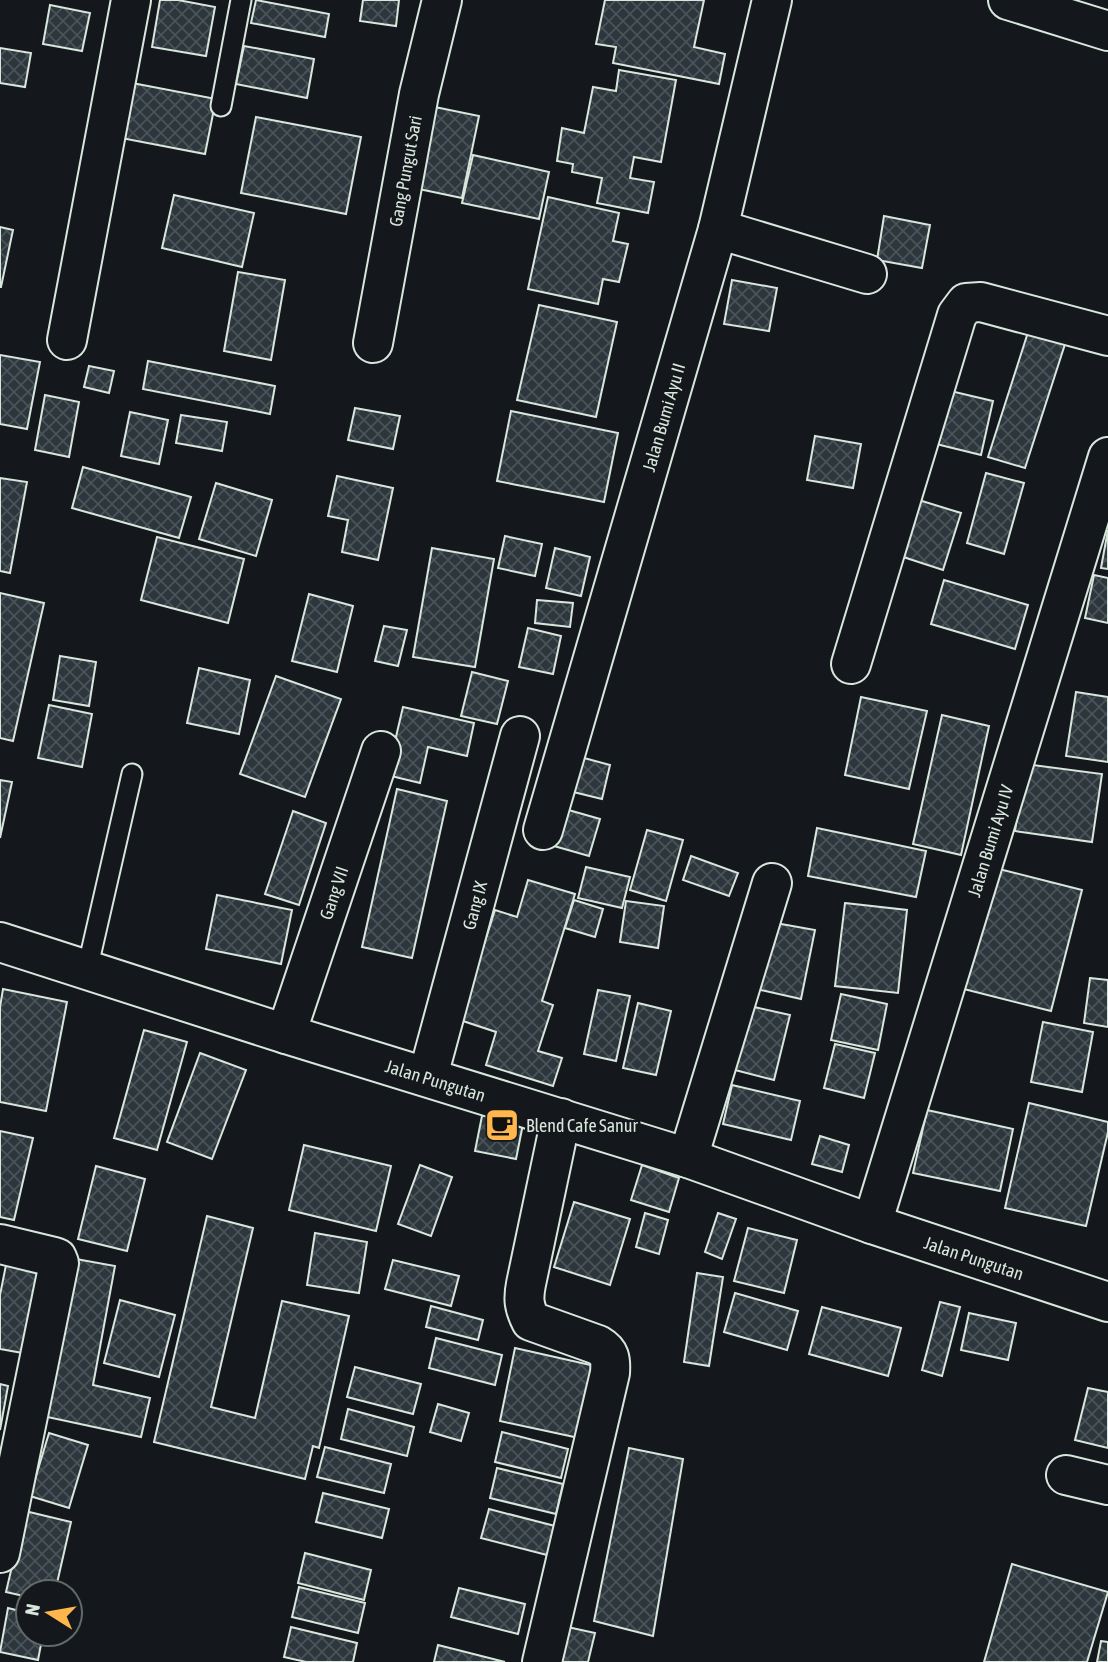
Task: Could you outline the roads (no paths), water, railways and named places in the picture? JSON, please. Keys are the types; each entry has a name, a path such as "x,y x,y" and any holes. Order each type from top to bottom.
{"street":[{"path":"67,340 131,0"},
{"name":"Gang Pungut Sari","path":"373,343 419,94 442,0"},
{"name":"Jalan Bumi Ayu II","path":"543,830 718,229 772,0"},
{"path":"1009,0 1108,31"},
{"path":"718,229 867,274"},
{"path":"851,664 957,315 966,303 981,302 1108,336"},
{"name":"Jalan Bumi Ayu IV","path":"872,1224 1108,457"},
{"name":"Gang IX","path":"428,1076 520,736"},
{"name":"Gang VII","path":"286,1034 381,751"},
{"path":"688,1158 772,883"},
{"name":"Jalan Pungutan","path":"0,942 286,1034 688,1158 872,1224 1108,1302"},
{"path":"542,1662 610,1373 611,1359 606,1350 597,1345 531,1321 524,1307 524,1291 561,1118"},
{"path":"0,1244 54,1257 59,1263 0,1553"},
{"path":"1066,1475 1108,1485"}],"lane":[{"path":"221,106 241,0"},
{"path":"87,970 132,774"}],"place":[{"name":"Blend Cafe Sanur","path":"502,1125"}]}
